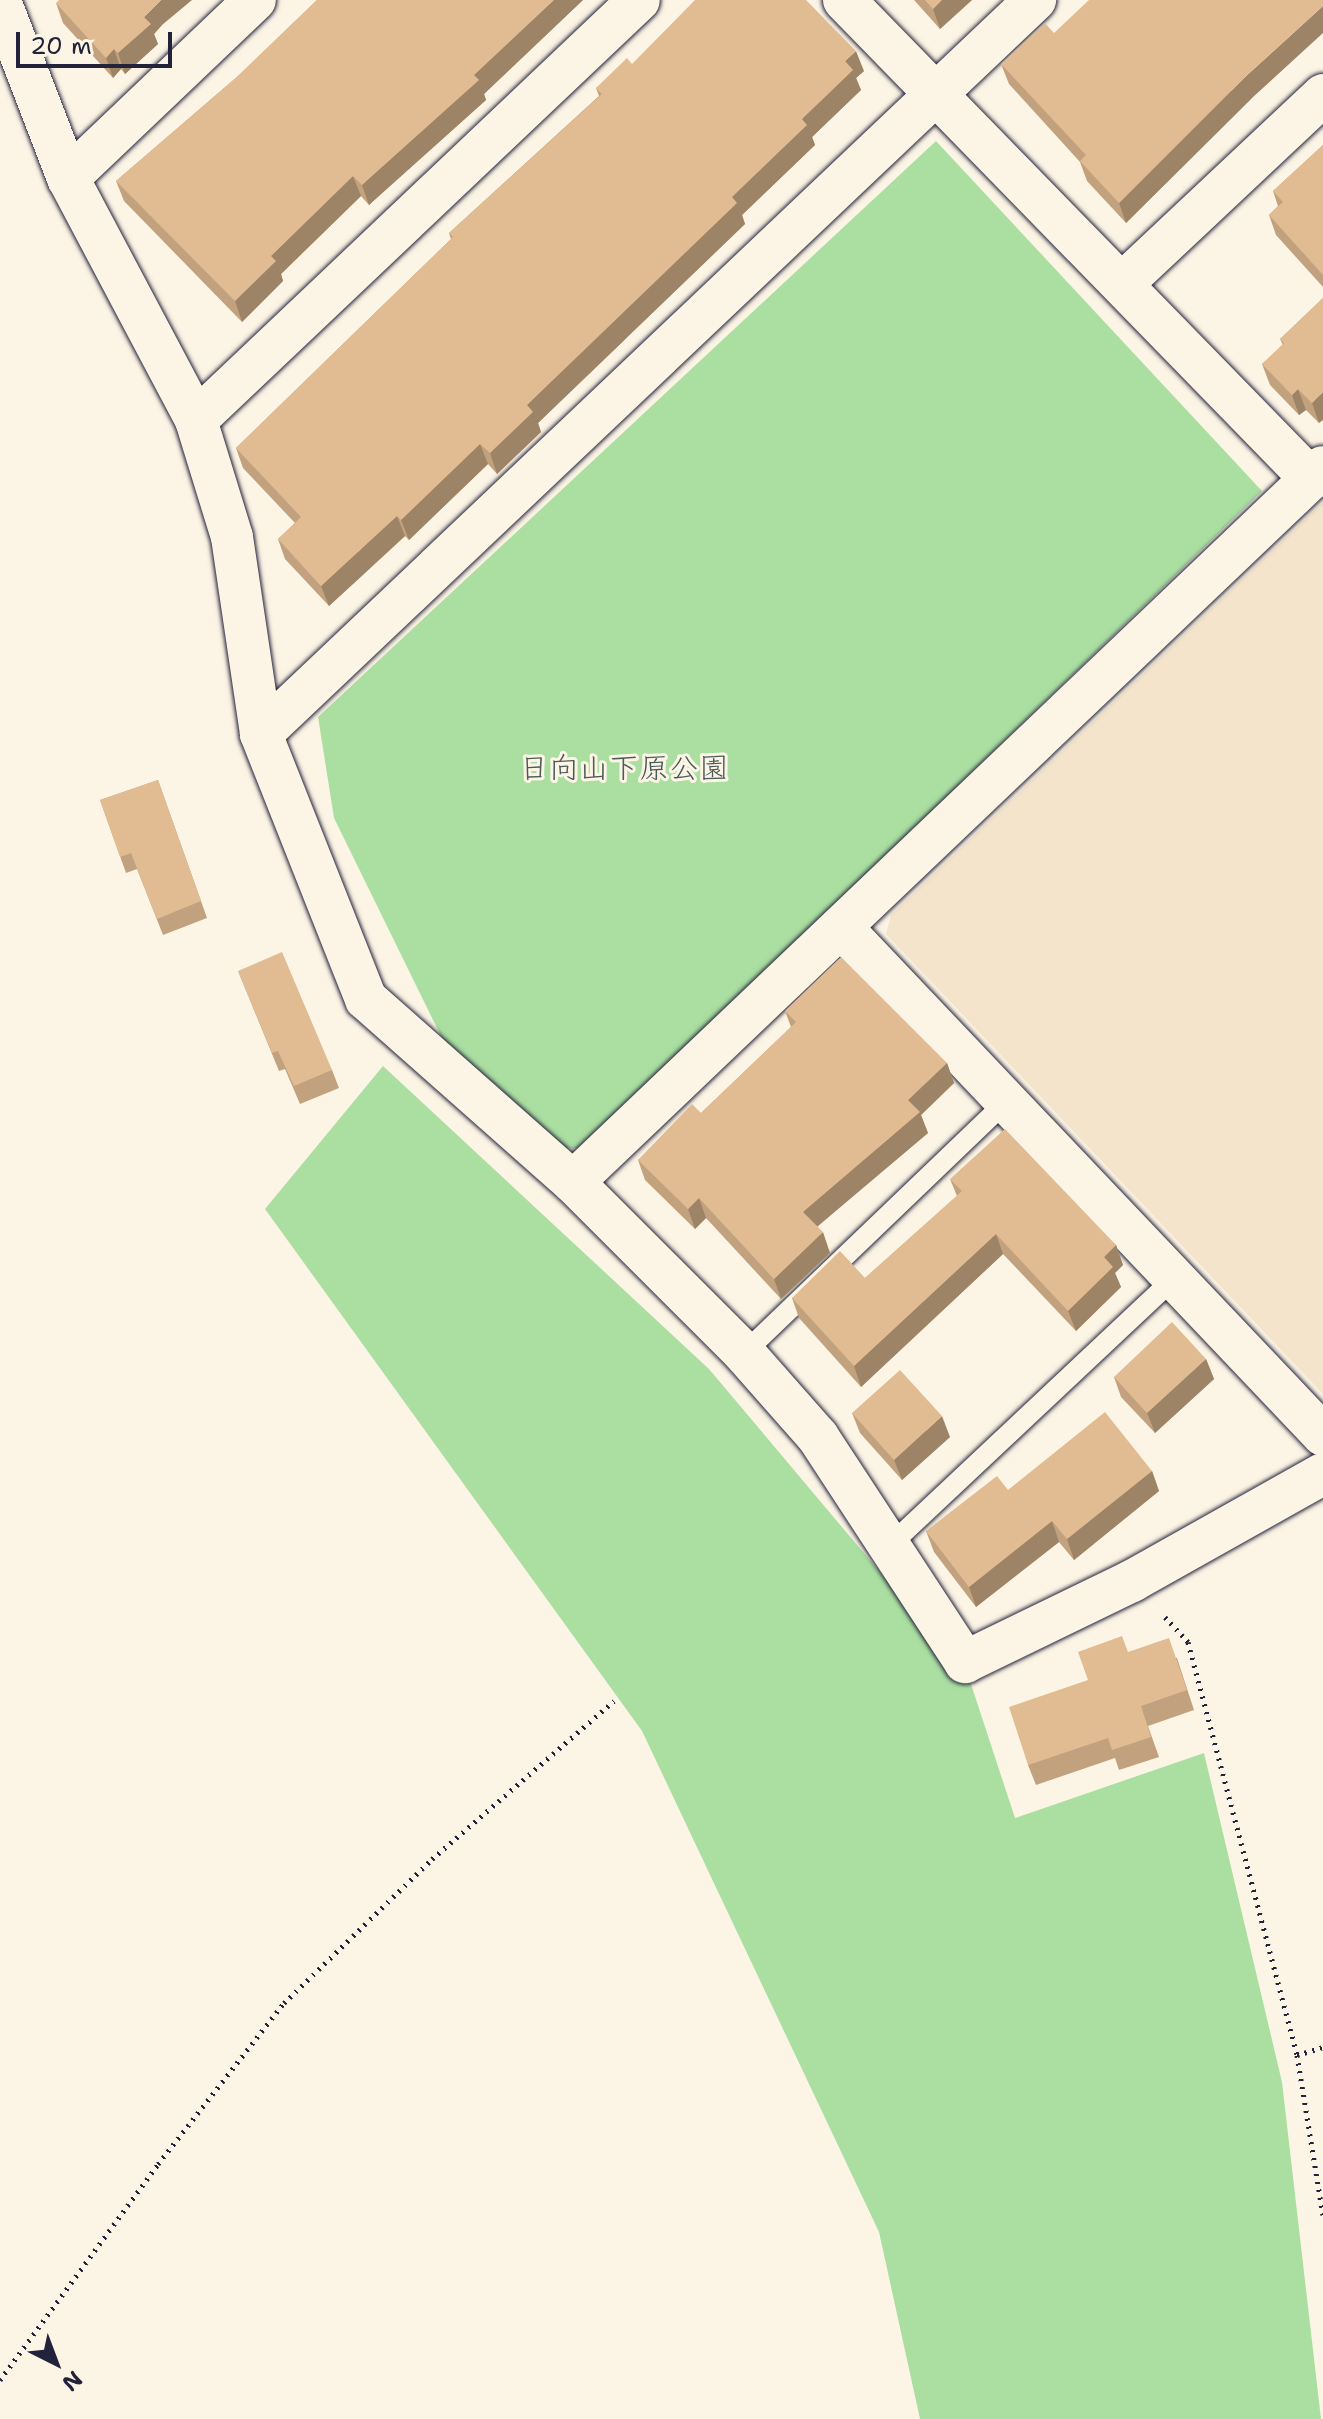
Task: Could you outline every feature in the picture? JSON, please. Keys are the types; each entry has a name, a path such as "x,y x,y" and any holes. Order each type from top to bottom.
{"street":[{"path":"68,178 255,0"},
{"path":"196,420 639,0"},
{"path":"573,1182 1317,473 1122,284 844,0"},
{"path":"261,734 1035,0"},
{"path":"0,1 68,178 196,420 232,537 261,734 366,999 573,1182 744,1353 818,1437 965,1662 1132,1581 1323,1474"},
{"path":"1122,284 1323,95"},
{"path":"841,927 1323,1435"}],"lane":[{"path":"744,1353 1007,1101"},
{"path":"888,1547 1174,1278"}],"path":[{"path":"1132,1581 1188,1642 1297,2055 1323,2215"},
{"path":"0,2380 158,2164 284,2003 432,1859 614,1701"},
{"path":"1297,2055 1323,2047"}],"shaded area":[{"path":"1323,502 1323,1394 886,934 891,915"}],"green space":[{"name":"日向山下原公園","path":"936,141 1262,491 583,1149 528,1146 459,1073 334,818 318,717"},
{"path":"383,1066 709,1369 969,1678 1015,1818 1204,1753 1282,2082 1321,2419 920,2419 879,2232 642,1731 265,1209"}],"building":[{"path":"59,0 161,0 144,17 151,24 118,53 114,49 106,58 56,3"},
{"path":"317,0 554,0 474,75 479,80 362,185 353,176 271,256 276,261 235,301 116,181 238,76"},
{"path":"695,0 806,0 856,51 845,61 853,70 802,119 807,125 732,197 737,203 527,405 533,412 490,453 480,444 401,520 397,516 321,586 278,539 301,517 236,448 453,237 449,233 602,94 596,88 627,58 632,64"},
{"path":"925,0 942,0 933,9"},
{"path":"1089,0 1323,0 1323,6 1244,78 1119,203 1080,161 1086,155 1001,64 1045,23 1054,33"},
{"path":"1323,145 1323,275 1269,215 1283,202 1273,191"},
{"path":"1323,298 1323,392 1312,403 1298,389 1292,395 1262,364 1284,343 1280,339"},
{"path":"158,780 201,901 157,919 131,853 120,857 100,800"},
{"path":"282,952 332,1070 294,1086 278,1051 272,1053 238,971"},
{"path":"841,957 947,1063 908,1100 920,1112 803,1212 823,1232 774,1279 699,1198 688,1209 638,1160 692,1104 701,1113 796,1022 785,1011"},
{"path":"1005,1129 1116,1245 1104,1257 1113,1267 1068,1311 996,1234 854,1366 792,1298 840,1251 865,1278 962,1191 950,1179"},
{"path":"1172,1322 1206,1359 1147,1413 1114,1377"},
{"path":"900,1370 942,1416 894,1460 852,1413"},
{"path":"1105,1412 1152,1471 1067,1539 1052,1521 969,1587 926,1531 997,1476 1008,1490"},
{"path":"1122,1636 1128,1652 1169,1638 1187,1690 1141,1706 1151,1737 1112,1750 1108,1738 1028,1765 1009,1707 1088,1680 1078,1652"}]}
